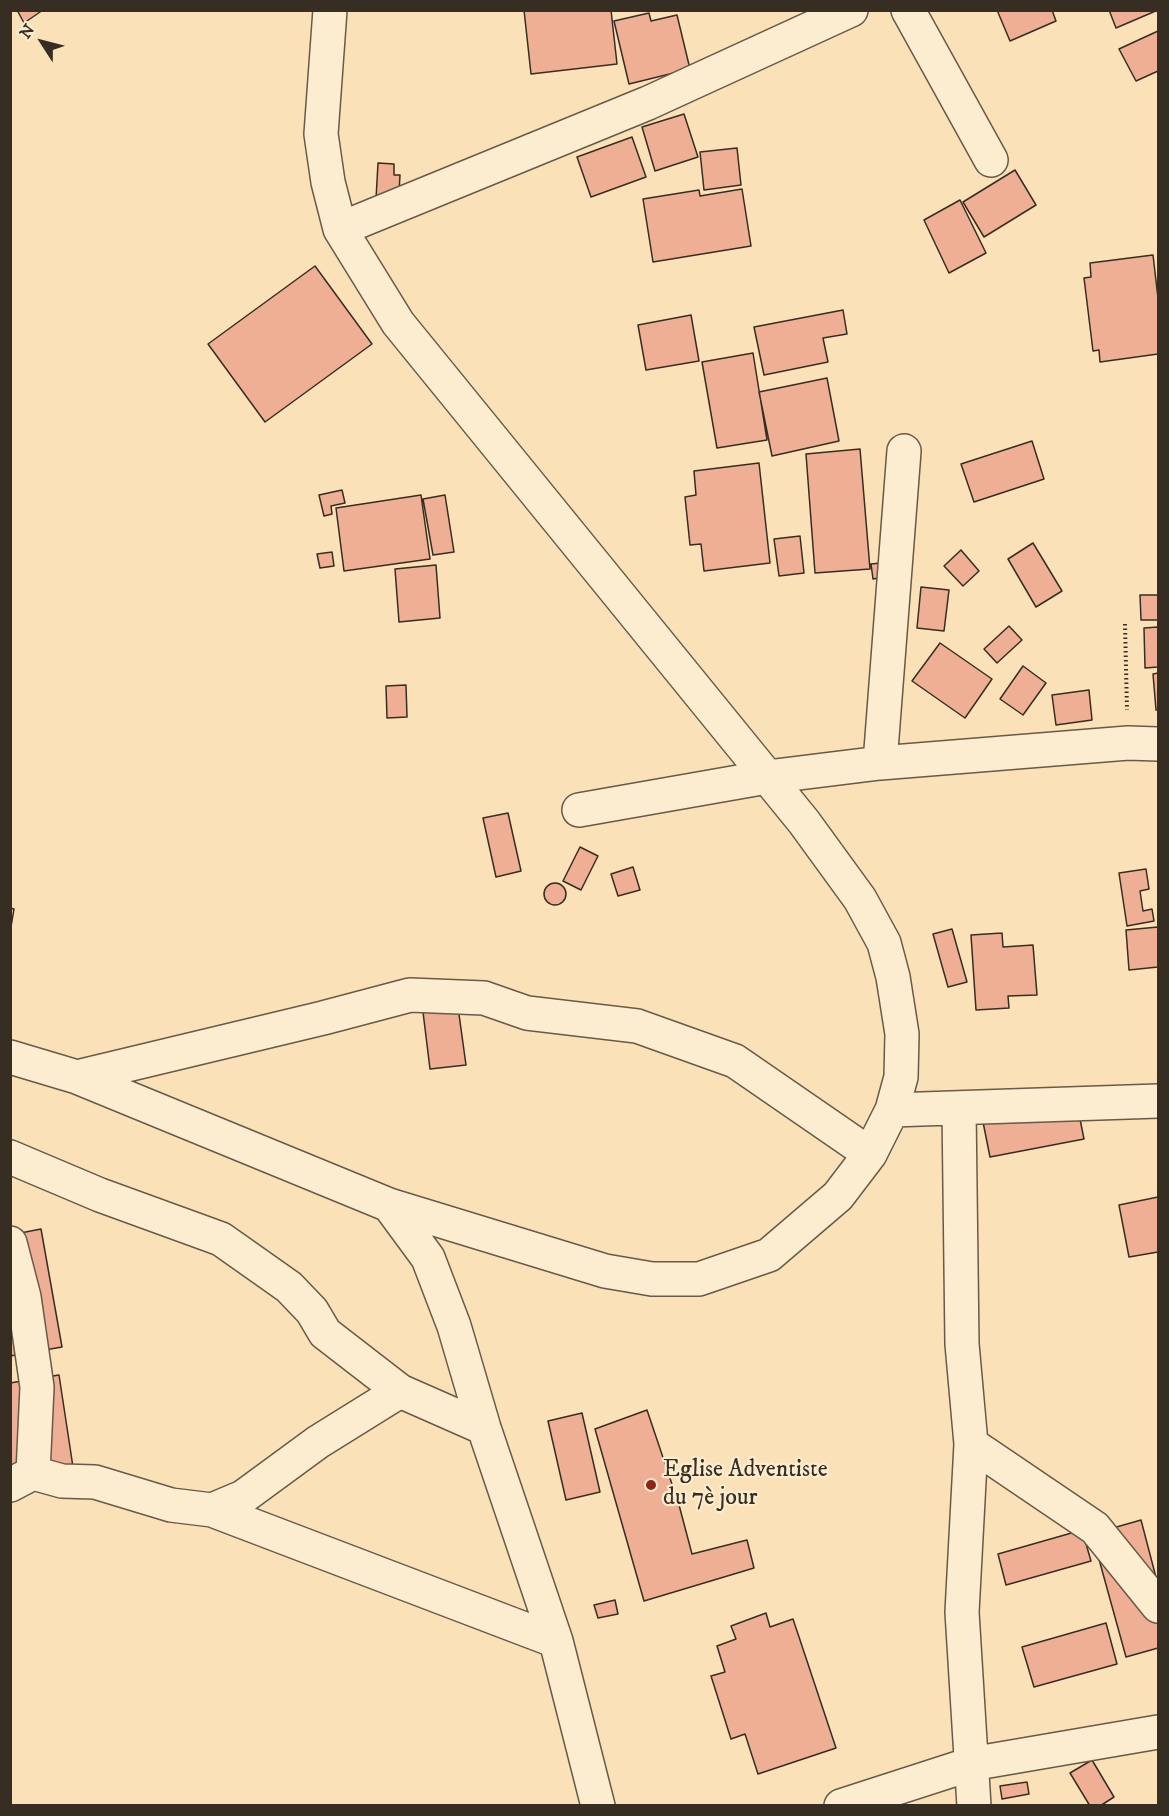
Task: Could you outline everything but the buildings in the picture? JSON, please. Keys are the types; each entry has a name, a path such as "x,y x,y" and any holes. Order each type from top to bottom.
{"street":[{"path":"10,1057 77,1077 389,1205 605,1271 652,1279 699,1279 769,1255 838,1196 870,1154 892,1110 901,1077 902,1034 893,977 884,943 860,899 767,777 398,323 340,229 321,134 330,10"},
{"path":"340,229 648,103 851,10"},
{"path":"908,10 991,160"},
{"path":"880,762 904,452"},
{"path":"579,810 767,777 880,762 1143,744"},
{"path":"77,1077 323,1018 410,994 484,998 527,1012 636,1026 735,1061 870,1154"},
{"path":"892,1110 1158,1101"},
{"path":"959,1109 962,1344 971,1444 962,1612 974,1806"},
{"path":"10,1157 100,1195 221,1239 289,1287 312,1311 325,1333 400,1391 484,1428"},
{"path":"389,1205 428,1258 454,1326 484,1428 556,1641 598,1806"},
{"path":"10,1243 24,1297 37,1387 22,1479 95,1482 171,1505 212,1510 556,1641"},
{"path":"212,1510 243,1497 318,1442 400,1391"},
{"path":"971,1444 1095,1528 1158,1606"},
{"path":"841,1806 971,1764 1158,1732"}],"path":[{"path":"1125,624 1143,744"}],"place":[{"name":"Eglise Adventiste du 7è jour","path":"651,1485"}]}
